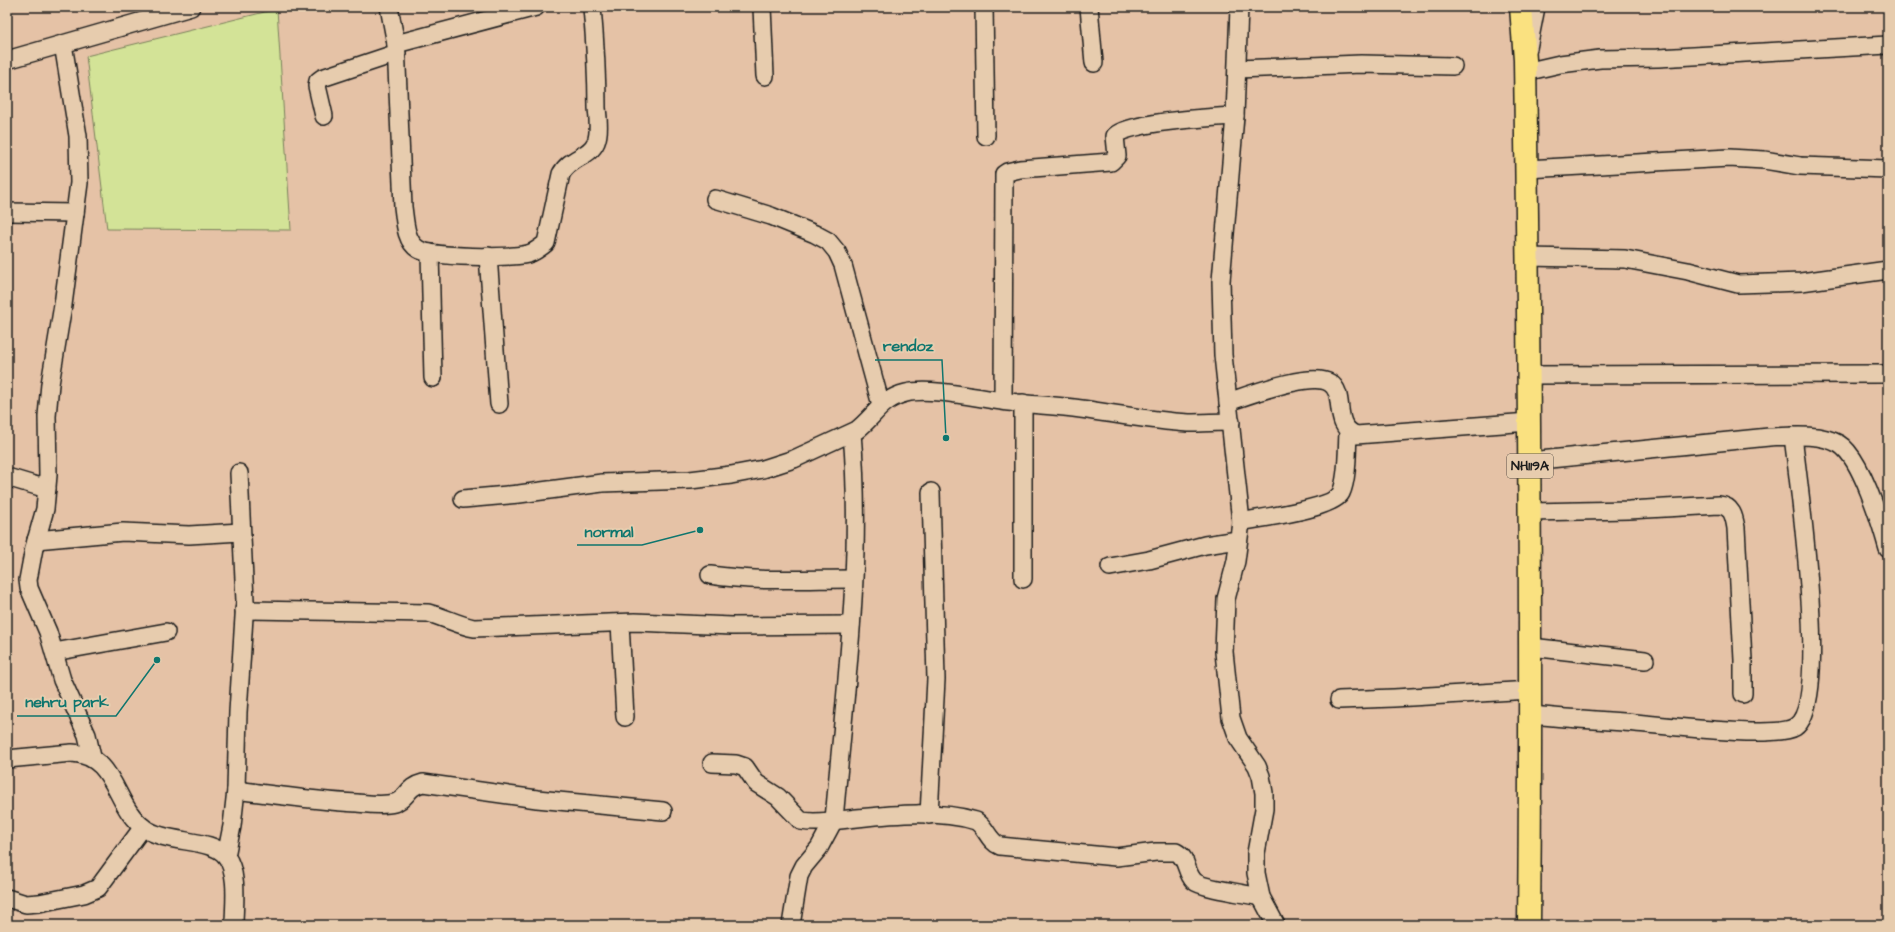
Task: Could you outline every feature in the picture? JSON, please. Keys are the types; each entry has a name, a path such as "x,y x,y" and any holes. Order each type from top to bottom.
{"highway":[{"name":"NH119A","path":"1521,7 1525,66 1530,461 1531,715 1529,925"}],"street":[{"path":"7,60 191,7"},
{"path":"389,7 396,49 406,228 410,241 418,249 430,253 488,256 528,254 538,250 546,243 561,174 565,166 591,149 596,141 598,127 597,74 592,7"},
{"path":"324,116 317,86 318,81 322,78 396,49 536,7"},
{"path":"762,7 765,76"},
{"path":"984,7 986,136"},
{"path":"1089,7 1094,63"},
{"path":"1239,7 1235,116 1221,281 1221,313 1228,402 1241,522 1236,561 1226,599 1224,652 1231,718 1238,738 1257,766 1264,793 1264,809 1256,853 1256,873 1261,896 1276,925"},
{"path":"1536,7 1525,66 1560,64 1600,59 1658,58 1888,45"},
{"path":"63,44 78,136 79,183 60,324 50,384 47,416 47,488 45,508 30,569 29,588 44,619 62,680 87,736 92,757"},
{"path":"1237,69 1361,64 1453,66"},
{"path":"1003,401 1004,174 1020,169 1111,162 1117,156 1115,136 1122,130 1166,121 1235,116"},
{"path":"1526,169 1735,158 1764,160 1800,166 1888,169"},
{"path":"715,199 771,216 828,241 837,252 843,266 880,405"},
{"path":"7,212 75,213"},
{"path":"430,253 433,378"},
{"path":"488,256 499,404"},
{"path":"1527,257 1625,259 1688,271 1738,284 1801,282 1888,270"},
{"path":"1529,376 1888,374"},
{"path":"1228,402 1289,383 1323,380 1331,383 1335,389 1343,424 1348,432 1356,435 1529,422"},
{"path":"463,499 519,494 602,483 690,480 738,474 763,469 794,459 852,433 866,423 880,405 893,397 908,392 925,391 1189,423 1231,422"},
{"path":"1023,403 1023,579"},
{"path":"1241,522 1292,513 1333,501 1340,494 1343,484 1348,432"},
{"path":"791,925 799,876 804,866 819,848 834,820 851,625 856,505 852,433"},
{"path":"1531,715 1717,730 1768,732 1794,728 1801,722 1805,713 1809,684 1812,655 1812,626 1807,557 1793,436"},
{"path":"1530,461 1793,436 1826,439 1839,444 1849,453 1884,520 1888,549"},
{"path":"234,925 233,874 226,856 232,826 236,790 238,712 244,610 244,564 241,532 239,473"},
{"path":"7,477 47,488"},
{"path":"929,815 936,679 931,492"},
{"path":"1530,512 1629,510 1719,505 1726,506 1731,509 1736,528 1743,660 1743,694"},
{"path":"36,540 123,532 189,535 241,532"},
{"path":"1110,567 1149,560 1205,545 1238,540"},
{"path":"710,575 726,577 853,579"},
{"path":"244,610 352,613 414,612 434,614 460,626 474,628 620,623 693,623 732,626 851,625"},
{"path":"620,623 625,717"},
{"path":"54,652 166,632"},
{"path":"1531,647 1645,660"},
{"path":"1339,700 1531,690"},
{"path":"7,759 72,753 92,757 105,768 131,813 143,827 156,835 203,845 219,851 226,856"},
{"path":"712,763 736,764 745,767 756,783 778,797 801,821 810,822 868,817 929,815 954,816 976,821 982,825 993,843 1000,846 1116,856 1156,852 1176,852 1184,860 1190,874 1198,884 1261,896"},
{"path":"236,790 346,802 384,804 395,803 401,799 411,787 417,784 434,784 537,799 663,811"},
{"path":"7,898 26,904 40,903 84,894 98,888 143,827"}],"green space":[{"path":"277,9 291,230 107,229 86,56"}],"place":[{"name":"rendoz","path":"946,438"},
{"name":"normal","path":"700,530"},
{"name":"nehru park","path":"157,660"}]}
